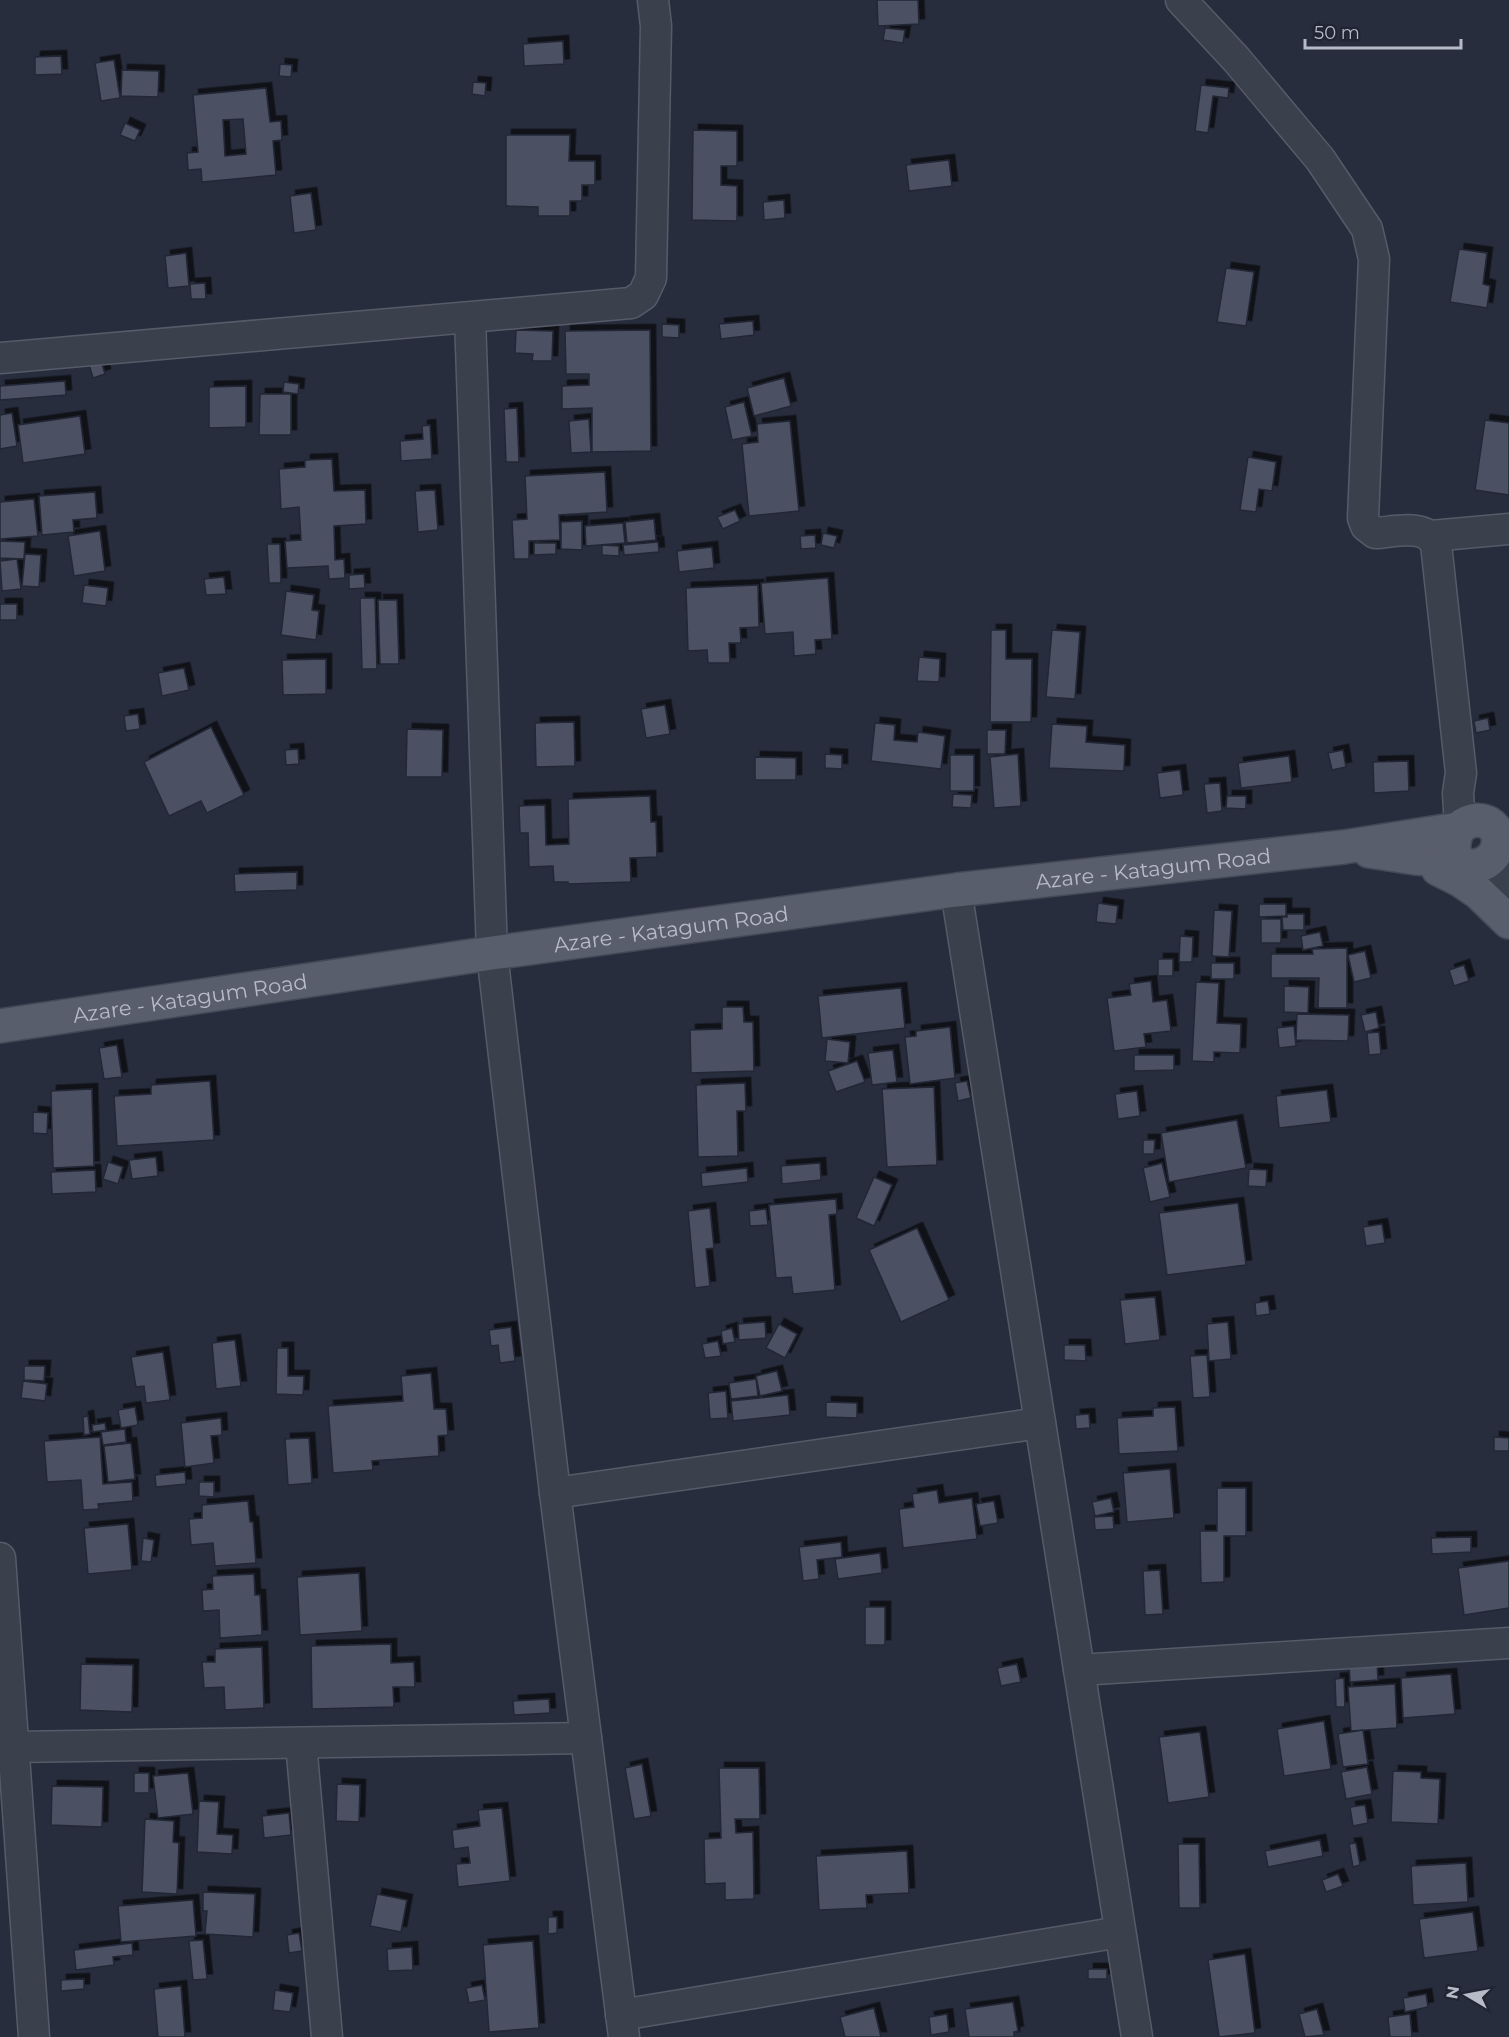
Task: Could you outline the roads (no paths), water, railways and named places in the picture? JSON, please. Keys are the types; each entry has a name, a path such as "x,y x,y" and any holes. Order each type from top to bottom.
{"main road":[{"name":"Azare - Katagum Road","path":"0,1026 492,953 956,890 1476,830"},
{"name":"Azare - Katagum Road","path":"1476,830 1468,866 1478,868 1487,866 1501,856"},
{"name":"Azare - Katagum Road","path":"1344,847 1415,858 1476,830"},
{"path":"1415,858 1479,892 1509,922"}],"street":[{"path":"0,358 631,303 643,295 651,278 656,26 653,0"},
{"path":"1181,0 1236,59 1320,159 1367,229 1374,259 1363,518 1366,526 1375,533 1422,531 1431,536 1436,544 1461,773 1472,791 1476,830"},
{"path":"470,318 492,953 555,1493 623,2026 1120,1932"},
{"path":"1431,536 1509,529"},
{"path":"1501,856 1509,889"},
{"path":"956,890 1137,2037"},
{"path":"555,1493 1040,1423"},
{"path":"0,1558 34,2037"},
{"path":"1079,1670 1509,1643"},
{"path":"13,1747 586,1738"},
{"path":"301,1743 327,2037"}]}
